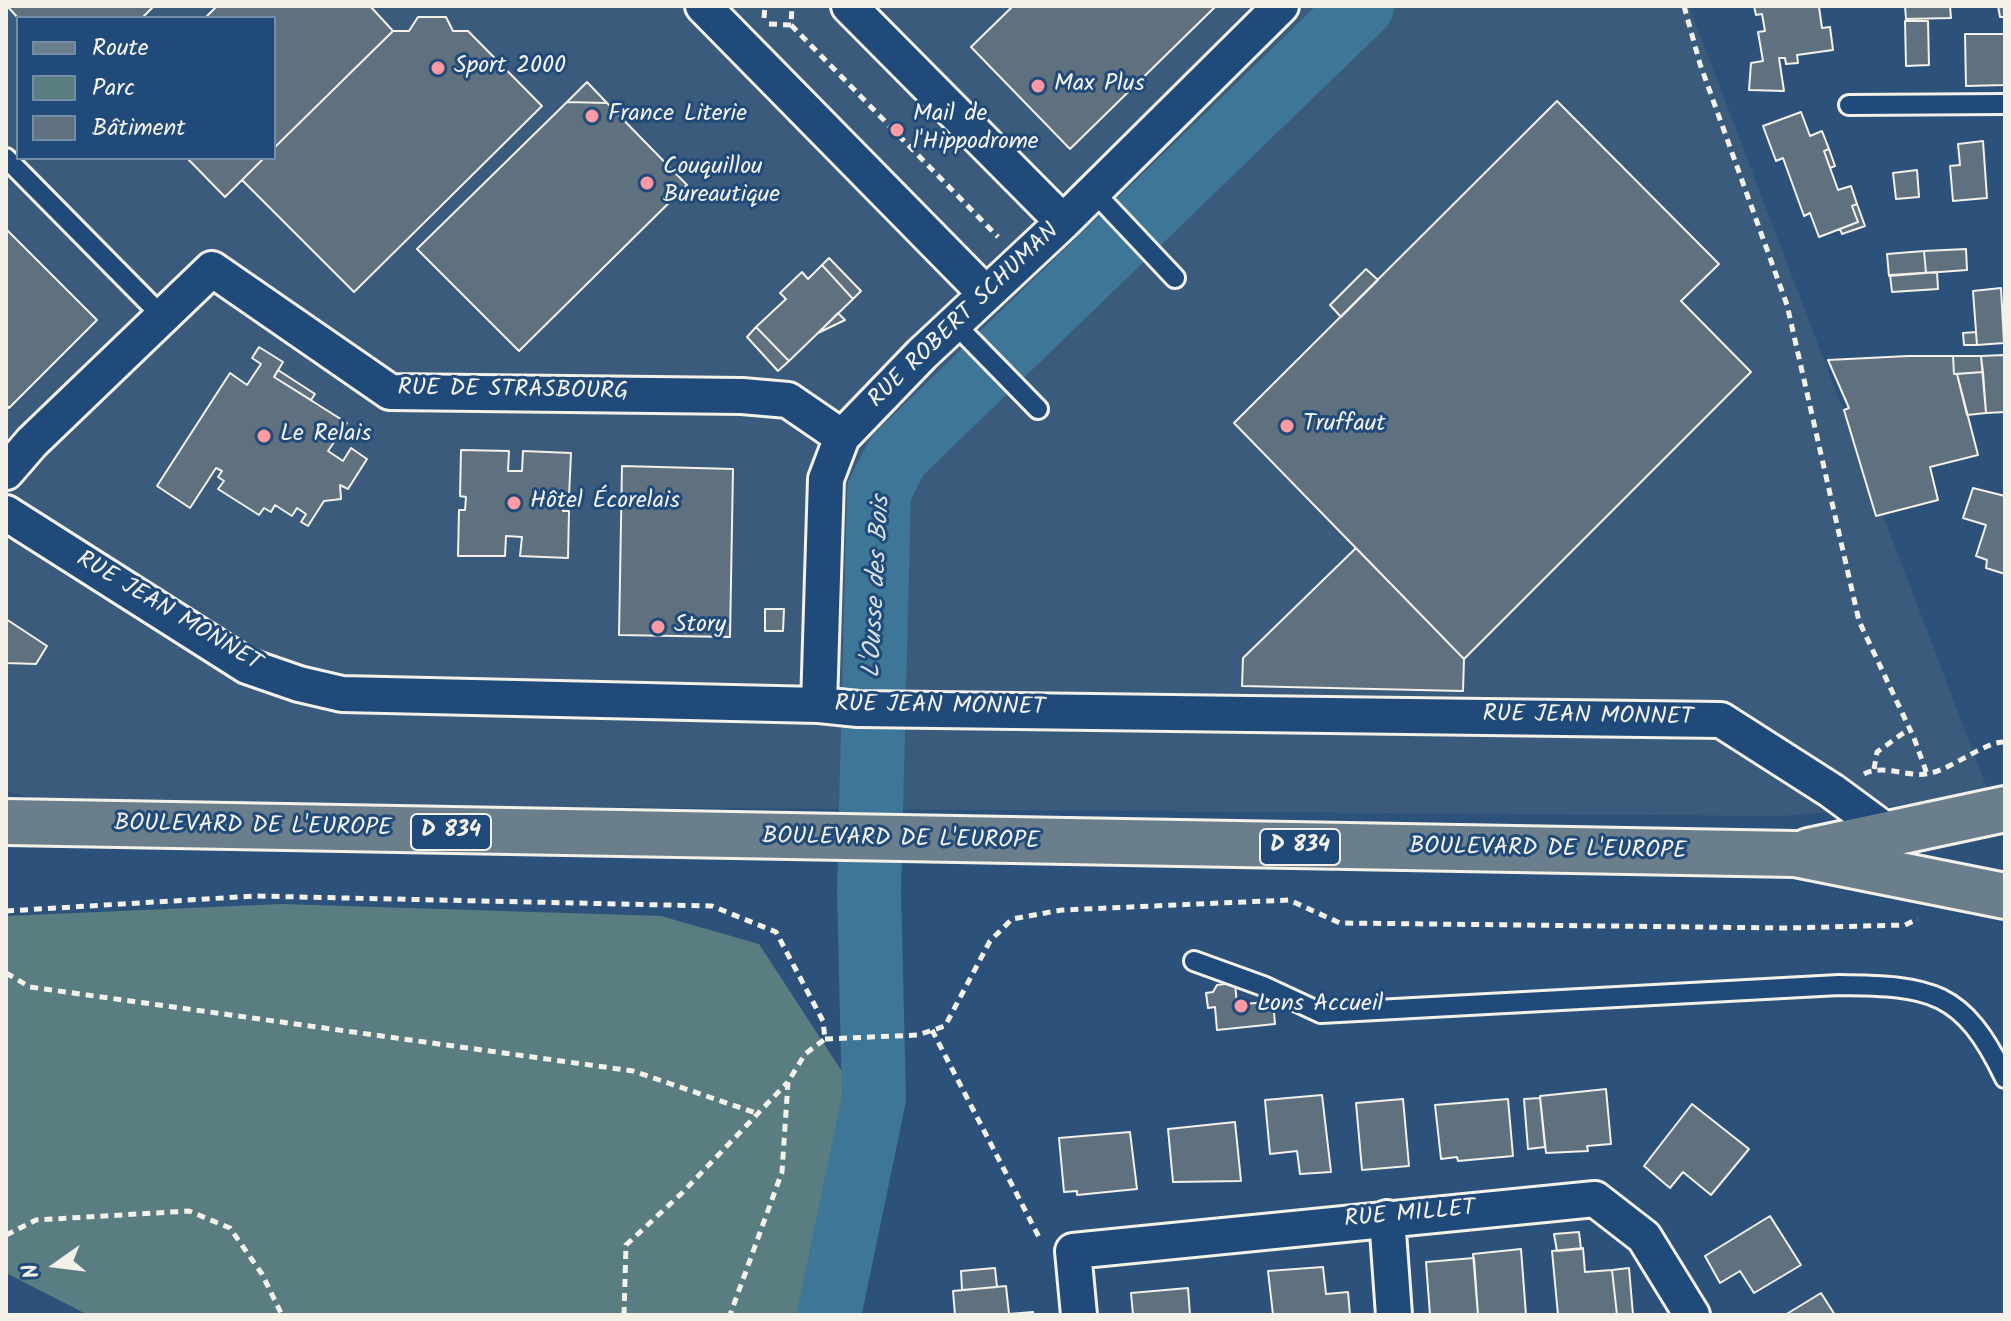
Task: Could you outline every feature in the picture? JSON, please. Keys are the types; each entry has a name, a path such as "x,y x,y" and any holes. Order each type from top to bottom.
{"main road":[{"name":"BOULEVARD DE L'EUROPE","path":"1795,854 2005,809"},
{"name":"BOULEVARD DE L'EUROPE","path":"6,822 893,841 1795,854 2005,896"}],"street":[{"path":"703,6 986,294"},
{"path":"849,6 1063,222"},
{"name":"RUE ROBERT SCHUMAN","path":"819,705 826,479 842,437 1281,6"},
{"name":"RUE DE STRASBOURG","path":"6,472 32,442 212,269 390,392 742,396 788,400 842,437"},
{"name":"RUE JEAN MONNET","path":"6,513 247,666 299,684 342,694 819,705 873,709 1721,720 1832,791 1889,833"},
{"name":"RUE MILLET","path":"1073,1251 1595,1199 1644,1237 1692,1315"},
{"path":"1387,1218 1394,1315"},
{"path":"1073,1251 1079,1315"}],"lane":[{"path":"1849,105 2005,104"},
{"path":"6,158 161,315"},
{"path":"1094,192 1145,251 1175,278"},
{"path":"955,324 1038,409"},
{"path":"1194,961 1263,986 1321,1013 1839,985 1900,986 1954,1004 1985,1035 2005,1078"}],"path":[{"path":"791,25 792,6"},
{"path":"1684,6 1700,64 1787,305 1859,621 1927,774"},
{"path":"764,24 791,25 1004,243 1024,257"},
{"path":"1874,769 1877,752 1909,729"},
{"path":"1832,791 1874,769 1927,774 1955,766 1994,741 2005,742"},
{"path":"6,911 255,896 712,906 776,932 823,1021 825,1039"},
{"path":"624,1315 626,1245 682,1193 788,1082 805,1054 825,1039 918,1035 945,1026 990,941 1012,919 1062,910 1289,900 1340,923 1787,928 1893,924"},
{"path":"6,973 30,987 633,1071 756,1113"},
{"path":"932,1030 1042,1242 1073,1251"},
{"path":"730,1315 782,1172 788,1082"},
{"path":"6,1235 36,1220 189,1211 230,1228 262,1274 282,1315"}],"shaded area":[{"path":"6,6 1689,6 1990,796 1783,816 54,803 6,791"}],"green space":[{"path":"281,904 661,916 759,944 858,1096 805,1315 88,1315 6,1273 6,916"}],"building":[{"path":"7,6 154,6 144,16 16,16"},
{"path":"217,6 370,6 393,31 276,146 276,16 207,16"},
{"path":"1013,6 1216,6 1070,149 971,47"},
{"path":"1754,6 1827,6 1819,7 1822,28 1830,27 1833,50 1797,55 1798,63 1786,64 1785,58 1779,58 1784,91 1749,90 1751,63 1763,61 1758,32 1765,31 1762,14 1756,15"},
{"path":"1905,6 1950,6 1951,18 1906,19"},
{"path":"1998,6 2005,6 2005,17 2000,17"},
{"path":"418,17 446,17 453,31 468,31 542,106 354,292 242,180 262,160 276,160 276,146 393,31 409,31"},
{"path":"1905,21 1928,21 1929,65 1906,66"},
{"path":"1965,34 2005,34 2005,85 1966,86"},
{"path":"587,82 607,103 567,102"},
{"path":"1557,101 1719,264 1681,301 1751,372 1464,659 1234,423"},
{"path":"567,102 607,103 687,185 519,351 417,249"},
{"path":"1801,112 1810,136 1822,131 1829,149 1824,151 1838,190 1851,186 1857,204 1852,206 1858,222 1819,237 1810,213 1804,216 1783,158 1776,161 1763,126"},
{"path":"1983,141 1987,198 1953,201 1950,166 1960,165 1958,144"},
{"path":"1829,149 1835,166 1830,168 1824,151"},
{"path":"189,160 262,160 225,197"},
{"path":"1917,170 1919,197 1896,199 1893,173"},
{"path":"1857,204 1865,226 1842,234 1840,229 1858,222 1852,206"},
{"path":"6,229 97,320 9,408 6,405"},
{"path":"1966,249 1967,270 1926,273 1924,251"},
{"path":"1924,251 1926,273 1889,276 1887,254"},
{"path":"829,258 861,291 853,299 822,265"},
{"path":"822,265 853,299 789,361 756,327 786,299 780,293 802,272 808,279"},
{"path":"1366,269 1378,280 1341,317 1330,305"},
{"path":"1937,272 1938,289 1892,292 1890,275"},
{"path":"2001,288 2004,343 1977,345 1973,291"},
{"path":"838,313 845,320 818,333"},
{"path":"756,327 789,361 778,371 747,337"},
{"path":"1976,332 1977,345 1964,345 1963,333"},
{"name":"Le Relais","path":"259,347 283,362 274,377 347,423 328,451 343,461 351,448 367,459 348,489 340,485 341,499 324,501 308,526 301,522 306,514 297,508 292,516 275,505 271,512 264,508 259,515 218,489 224,481 218,477 222,471 216,468 190,508 157,486 230,373 247,385 261,364 252,358"},
{"path":"2004,355 2005,412 1986,413 1981,356"},
{"path":"1953,356 1954,374 1957,374 1978,455 1930,467 1938,500 1876,516 1844,410 1849,408 1828,360"},
{"path":"1953,356 1981,356 1983,372 1954,374"},
{"path":"278,370 315,394 311,400 274,377"},
{"path":"1983,372 1986,413 1967,415 1957,374"},
{"name":"Hôtel Écorelais","path":"461,450 509,451 508,471 522,471 523,451 571,453 569,496 563,496 563,511 569,511 568,558 520,556 522,537 506,536 505,556 458,556 459,510 465,510 466,497 460,496"},
{"path":"622,466 733,469 730,637 619,635"},
{"path":"1973,488 2005,496 2005,574 1986,568 1987,560 1976,556 1986,525 1963,518"},
{"path":"1356,548 1464,659 1463,691 1242,686 1243,658"},
{"path":"765,609 784,609 783,631 765,631"},
{"path":"6,619 47,646 36,664 6,663"},
{"name":"Lons Accueil","path":"1235,983 1237,1005 1273,1001 1275,1024 1217,1030 1215,1007 1208,1008 1206,993 1213,992 1217,985"},
{"path":"1606,1089 1611,1144 1587,1146 1588,1151 1546,1153 1540,1096"},
{"path":"1322,1095 1331,1172 1300,1174 1297,1151 1270,1154 1265,1100"},
{"path":"1540,1098 1545,1147 1528,1149 1524,1099"},
{"path":"1403,1099 1409,1166 1362,1170 1356,1103"},
{"path":"1508,1099 1513,1156 1458,1161 1457,1157 1441,1159 1435,1105"},
{"path":"1692,1104 1749,1149 1711,1195 1683,1172 1670,1188 1644,1166"},
{"path":"1235,1122 1241,1181 1173,1182 1168,1129"},
{"path":"1130,1132 1137,1189 1077,1195 1077,1191 1064,1192 1059,1138"},
{"path":"1770,1216 1801,1265 1754,1293 1740,1271 1720,1283 1705,1256"},
{"path":"1579,1232 1581,1249 1557,1251 1554,1234"},
{"path":"1583,1248 1585,1272 1612,1270 1617,1315 1558,1315 1552,1251"},
{"path":"1521,1249 1526,1315 1478,1315 1473,1254"},
{"path":"1474,1258 1478,1315 1430,1315 1426,1262"},
{"path":"1323,1267 1326,1294 1348,1292 1350,1315 1273,1315 1268,1271"},
{"path":"995,1268 997,1287 962,1290 961,1271"},
{"path":"1629,1268 1633,1315 1617,1315 1612,1270"},
{"path":"1006,1286 1009,1314 1033,1312 1033,1315 955,1315 953,1291"},
{"path":"1188,1288 1190,1315 1133,1315 1131,1293"},
{"path":"1821,1293 1835,1315 1785,1315"}],"waterway":[{"name":"L'Ousse des Bois","path":"829,1315 874,1098 869,891 879,491 898,455 1362,6"}],"place":[{"name":"Sport 2000","path":"438,68"},
{"name":"Max Plus","path":"1038,86"},
{"name":"France Literie","path":"592,116"},
{"name":"Mail de l'Hippodrome","path":"897,130"},
{"name":"Couquillou Bureautique","path":"647,183"},
{"name":"Truffaut","path":"1287,426"},
{"name":"Le Relais","path":"264,436"},
{"name":"Hôtel Écorelais","path":"514,503"},
{"name":"Story","path":"658,627"},
{"name":"Lons Accueil","path":"1241,1006"}]}
